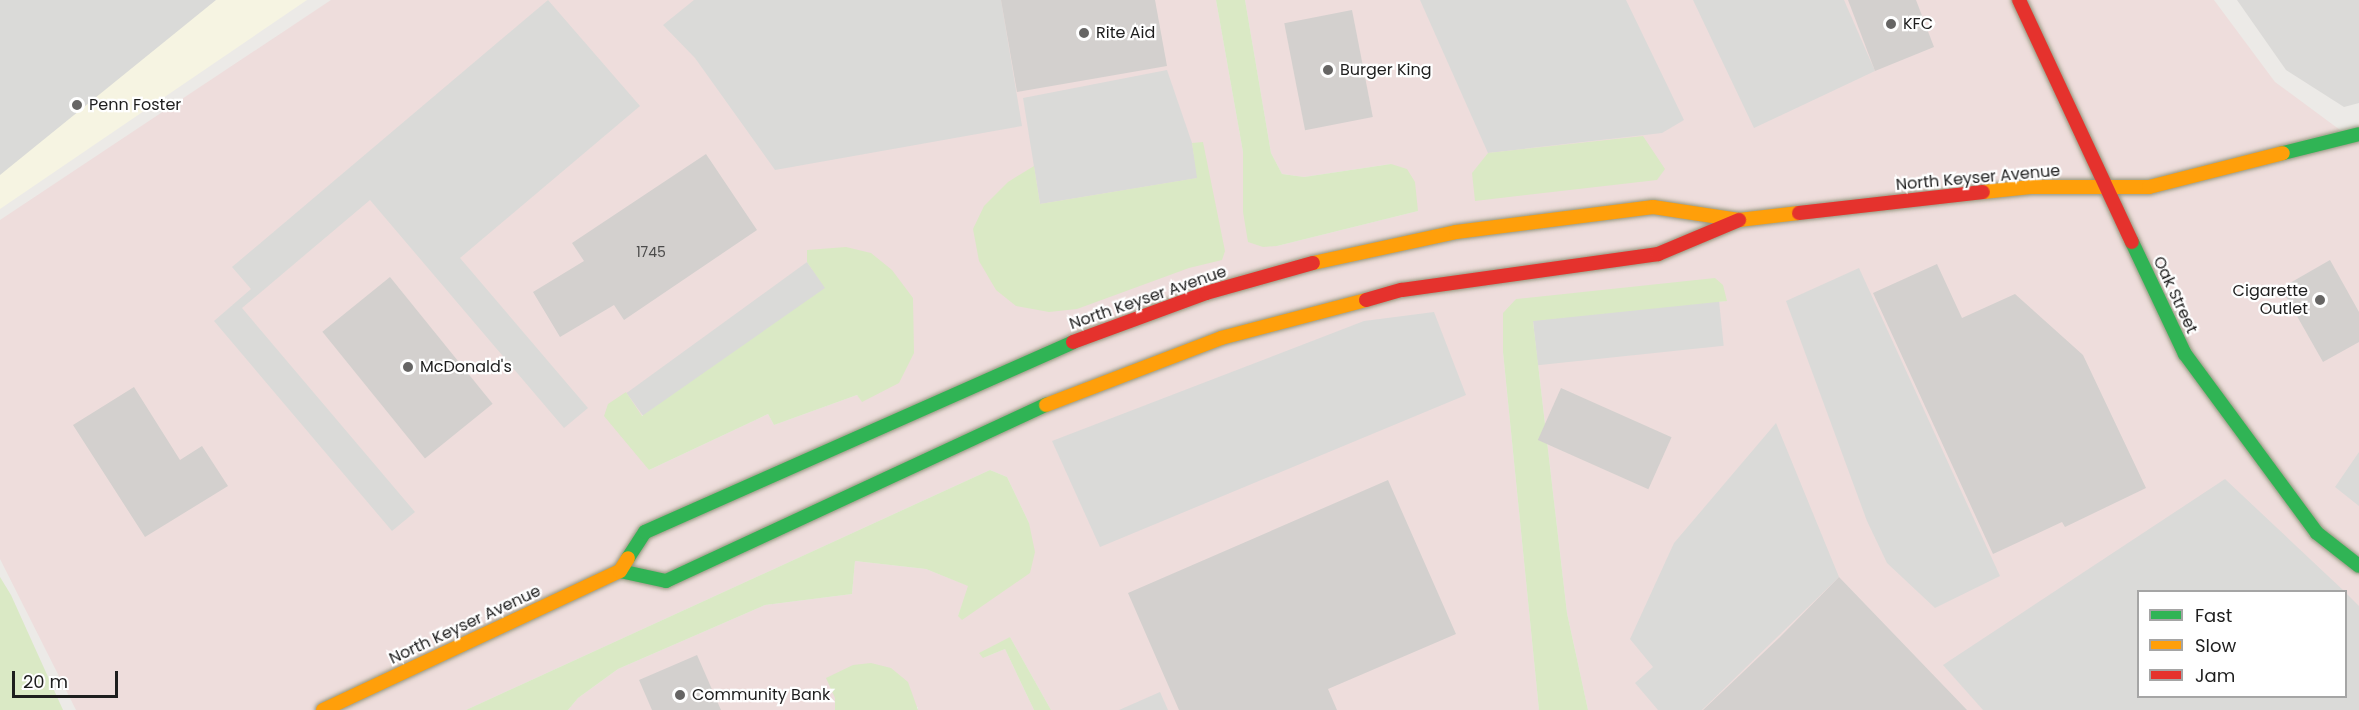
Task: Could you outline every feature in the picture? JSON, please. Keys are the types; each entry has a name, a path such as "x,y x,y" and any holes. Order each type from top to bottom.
{"main road":[{"name":"Oak Street","path":"2019,0 2185,354 2317,533 2359,566"},
{"name":"North Keyser Avenue","path":"323,710 620,571 645,532 1035,357 1206,293 1330,258 1517,224 1653,207 1739,220 2031,187 2149,187 2359,134"},
{"name":"North Keyser Avenue","path":"620,571 666,581 1022,413 1221,338 1402,290 1658,254 1739,220"}],"shaded area":[{"name":"Penn Foster","path":"0,0 307,0 0,209"},
{"path":"0,0 216,0 0,175"},
{"path":"331,0 1216,0 1243,152 1243,212 1277,246 1418,211 1391,164 1304,177 1282,174 1271,153 1245,0 2214,0 2275,82 2359,144 2359,710 1588,710 1567,613 1533,321 1726,301 1516,299 1503,352 1539,710 1051,710 1010,637 983,658 1005,649 1034,710 918,710 918,707 835,698 835,710 568,710 578,698 618,669 765,605 852,594 855,561 926,569 969,586 958,616 1029,523 1007,477 990,470 466,710 76,710 0,559 0,220","holes":["807,262 862,401 857,395 774,425 768,414 649,470 641,416"]},
{"path":"548,0 640,106 460,258 588,408 564,428 370,200 242,308 415,512 392,531 214,321 251,289 232,267"},
{"path":"694,0 1001,0 1022,126 775,170 695,58 663,25"},
{"path":"1420,0 1626,0 1684,120 1662,133 1488,153"},
{"path":"1693,0 1844,0 1875,71 1754,128"},
{"path":"2237,0 2359,0 2359,103 2344,107 2286,70"},
{"path":"1167,70 1192,143 1198,178 1040,204 1023,98"},
{"path":"807,262 826,288 645,419 627,393"},
{"path":"1859,268 2000,576 1935,608 1887,563 1867,521 1786,301"},
{"path":"1719,301 1724,346 1538,365 1533,321"},
{"path":"1434,312 1466,395 1100,547 1052,441 1364,321"},
{"path":"1776,423 1839,577 1702,710 1658,710 1635,683 1653,667 1630,639 1674,543"},
{"path":"2359,452 2359,506 2335,487"},
{"path":"2225,479 2343,590 2137,590 2137,698 2347,698 2347,594 2359,606 2359,710 1983,710 1943,665"},
{"path":"1160,692 1168,710 1119,710"}],"green space":[{"path":"1216,0 1245,0 1271,153 1282,174 1304,177 1391,164 1407,169 1415,182 1418,211 1277,246 1263,247 1248,242 1243,212 1243,152"},
{"path":"1643,136 1665,169 1657,180 1475,201 1472,173 1488,153"},
{"path":"1203,142 1225,251 1222,260 1189,268 1077,309 1049,312 1016,306 996,290 979,261 973,229 984,206 1008,182 1034,166 1040,204 1197,178 1192,143"},
{"path":"846,247 871,253 892,270 913,298 914,353 899,383 862,402 857,395 774,425 768,414 649,470 604,416 608,404 626,392 642,416 825,288 807,262 807,250"},
{"path":"1715,278 1723,285 1727,301 1533,321 1567,613 1588,710 1539,710 1503,352 1503,313 1516,299"},
{"path":"990,470 1007,477 1029,523 1035,552 1030,573 962,620 958,616 968,586 926,569 855,561 852,594 765,605 618,669 578,698 568,710 466,710"},
{"path":"0,577 11,595 63,710 0,710"},
{"path":"1010,637 1051,710 1034,710 1005,649 983,658 979,653"},
{"path":"871,663 891,668 908,682 918,710 835,710 835,698 826,678 853,665"}],"building":[{"name":"Rite Aid","path":"1001,0 1155,0 1167,66 1017,92"},
{"name":"KFC","path":"1848,0 1916,0 1934,47 1875,71"},
{"name":"Burger King","path":"1352,10 1373,117 1305,130 1284,23"},
{"path":"706,154 757,230 624,320 614,305 560,337 533,292 584,261 572,243"},
{"name":"Cigarette Outlet","path":"2330,260 2359,312 2359,342 2323,362 2281,288"},
{"path":"1937,264 1962,318 2015,294 2083,355 2146,488 2065,527 2062,522 1993,554 1873,293"},
{"name":"McDonald's","path":"390,277 493,404 425,458 322,332"},
{"path":"134,387 180,460 202,446 228,486 145,537 73,425"},
{"path":"1561,388 1672,437 1648,489 1538,440"},
{"path":"1388,480 1456,634 1328,689 1337,710 1179,710 1128,593"},
{"path":"1839,577 1967,710 1703,710 1780,637"},
{"name":"Community Bank","path":"697,655 721,710 652,710 639,680"}],"traffic: fast":[{"path":"2283,153 2359,134"},
{"path":"2132,242 2185,354 2317,533 2359,566"},
{"path":"628,558 645,532 1073,342"},
{"path":"620,571 666,581 1046,405"}],"traffic: slow":[{"path":"1983,192 2031,187 2149,187 2283,153"},
{"path":"1313,263 1456,232 1653,207 1739,220 1799,213"},
{"path":"1046,405 1221,338 1366,300"},
{"path":"323,710 620,571 628,558"}],"traffic: jam":[{"path":"2019,0 2132,242"},
{"path":"1799,213 1983,192"},
{"path":"1366,300 1402,290 1658,254 1739,220"},
{"path":"1073,342 1206,293 1313,263"}],"place":[{"name":"KFC","path":"1891,24"},
{"name":"Rite Aid","path":"1084,33"},
{"name":"Burger King","path":"1328,70"},
{"name":"Penn Foster","path":"77,105"},
{"name":"Cigarette Outlet","path":"2320,300"},
{"name":"McDonald's","path":"408,367"},
{"name":"Community Bank","path":"680,695"}]}
